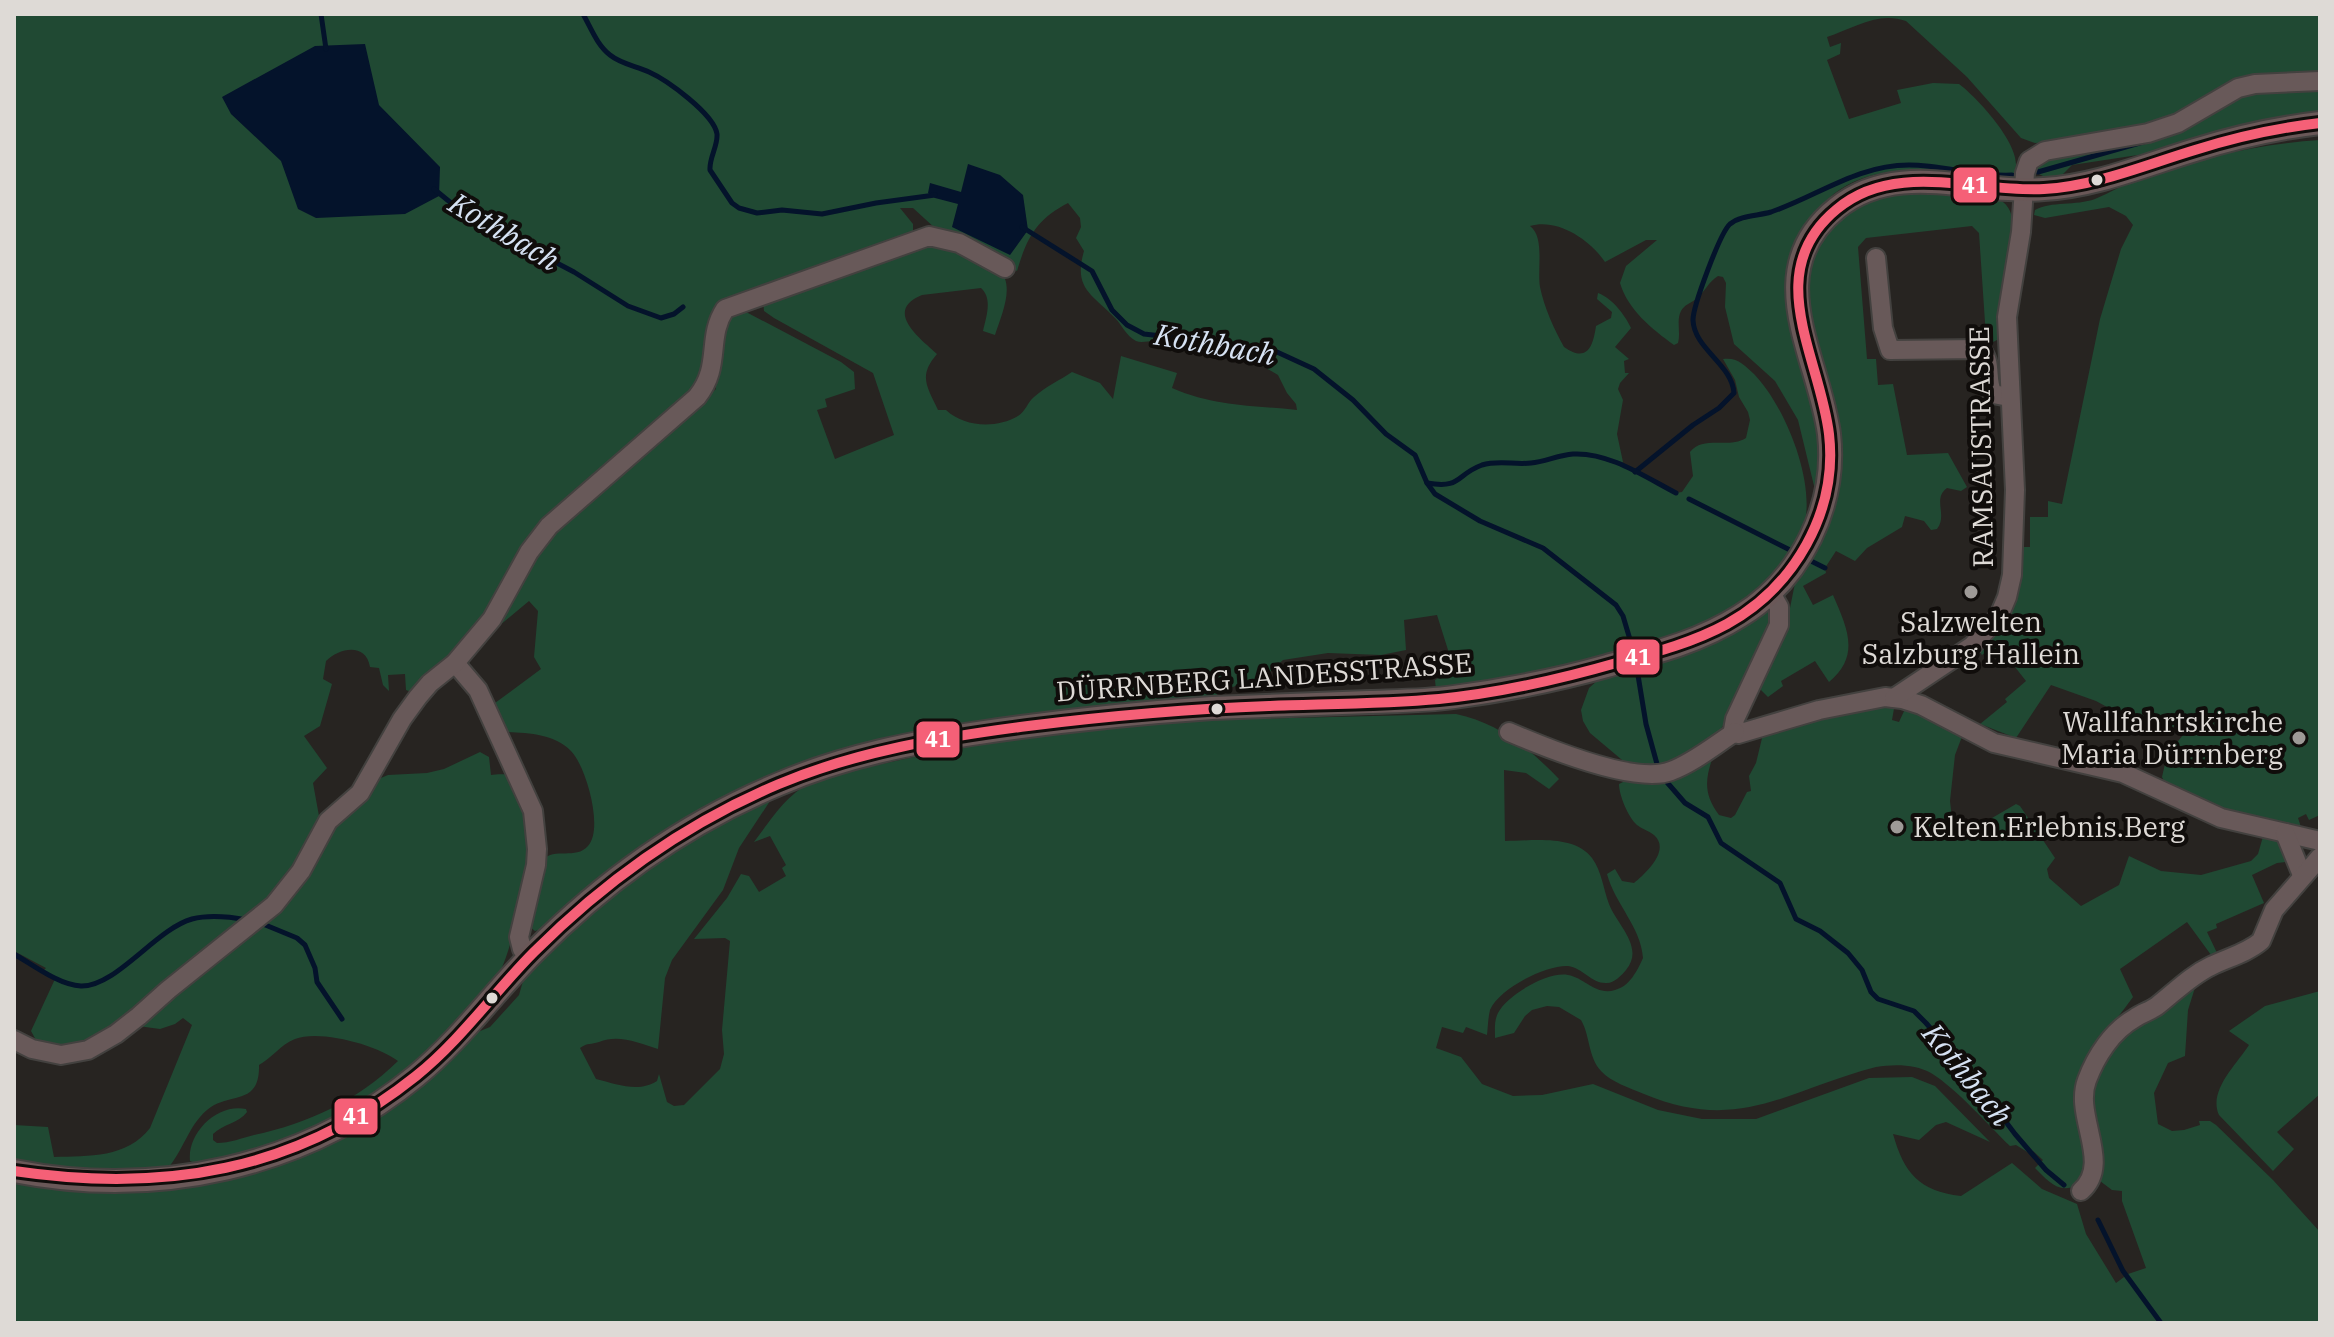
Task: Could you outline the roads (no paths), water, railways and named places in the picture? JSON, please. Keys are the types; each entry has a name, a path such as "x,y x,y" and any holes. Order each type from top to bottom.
{"main road":[{"name":"DÜRRNBERG LANDESSTRASSE","path":"14,1171 93,1182 146,1181 239,1167 292,1149 342,1125 391,1095 438,1057 529,957 603,888 681,833 720,811 782,782 834,763 938,739 1044,723 1217,708 1453,698 1602,667 1675,647 1712,631 1746,613 1771,593 1798,561 1825,500 1830,464 1829,433 1801,332 1798,275 1806,244 1840,205 1883,185 1910,180 2024,191 2085,185 2243,136 2320,123"}],"street":[{"name":"RAMSAUSTRASSE","path":"1894,698 1972,646 1999,616 2007,597 2012,575 2015,490 2007,317 2021,232 2026,167 2033,156 2045,151 2148,133 2178,123 2238,88 2255,84 2320,81"},
{"path":"14,1040 32,1049 61,1055 88,1050 116,1034 274,905 301,871 328,821 360,793 411,707 430,683 455,663 492,619 529,552 549,526 707,385 713,368 715,331 725,309 929,236 959,243 1005,268"},
{"path":"1876,258 1883,328 1890,350 1980,349 1987,359 1989,387 1993,394 2009,397"},
{"path":"1735,732 1735,719 1779,625 1779,607 1771,593"},
{"path":"455,663 478,690 533,811 537,849 519,937 522,949 529,957"},
{"path":"1921,705 1918,691 1926,677"},
{"path":"1509,732 1596,764 1651,774 1673,771 1735,732 1745,734 1819,710 1894,698 1921,705 1994,743 2123,773 2211,815 2320,841"},
{"path":"2285,833 2302,875"},
{"path":"2081,1191 2092,1178 2094,1168 2083,1113 2083,1097 2086,1081 2103,1048 2125,1025 2153,1009 2195,974 2261,941 2274,910 2320,857"}],"water":[{"path":"365,44 379,105 440,167 439,196 405,214 316,218 298,209 281,161 231,114 222,97 315,46"},
{"path":"968,164 1000,175 1023,195 1028,230 1010,255 952,227 958,204 928,193 930,183 961,192"}],"waterway":[{"name":"Kothbach","path":"321,14 326,49"},
{"name":"Kothbach","path":"583,14 605,51 667,82 708,117 717,134 710,170 732,203 739,208 757,213 782,210 822,214 935,195"},
{"path":"2038,172 2150,140"},
{"path":"1635,472 1734,393 1727,373 1700,340 1693,320 1708,270 1730,224 1771,212 1855,176 1890,166 2012,175"},
{"name":"Kothbach","path":"434,189 467,216 574,272 628,306 661,318 683,307"},
{"name":"Kothbach","path":"1022,227 1092,271 1112,310 1127,325 1144,334 1277,352 1314,369 1353,400 1386,434 1415,455 1435,494 1480,521 1543,548 1616,605 1623,616 1634,653"},
{"path":"1427,483 1453,483 1482,465 1531,463 1586,454 1613,461 1676,493"},
{"path":"1689,499 1792,551"},
{"path":"1809,560 1825,568"},
{"name":"Kothbach","path":"1636,663 1646,724 1657,764"},
{"name":"Kothbach","path":"1665,780 1685,803 1708,817 1721,843 1780,883 1796,919 1820,931 1848,953 1862,970 1871,992 1878,999 1914,1011 1926,1023 1966,1069 2015,1134 2046,1170 2064,1185"},
{"path":"14,954 55,978 81,986 108,977 164,934 192,919 220,917 247,920"},
{"path":"263,924 297,938 305,945 315,968 317,982 342,1019"},
{"name":"Kothbach","path":"2098,1220 2123,1271 2161,1323"}],"place":[{"name":"Salzwelten Salzburg Hallein","path":"1971,592"},
{"name":"Wallfahrtskirche Maria Dürrnberg","path":"2299,738"},
{"name":"Kelten.Erlebnis.Berg","path":"1897,827"}]}
